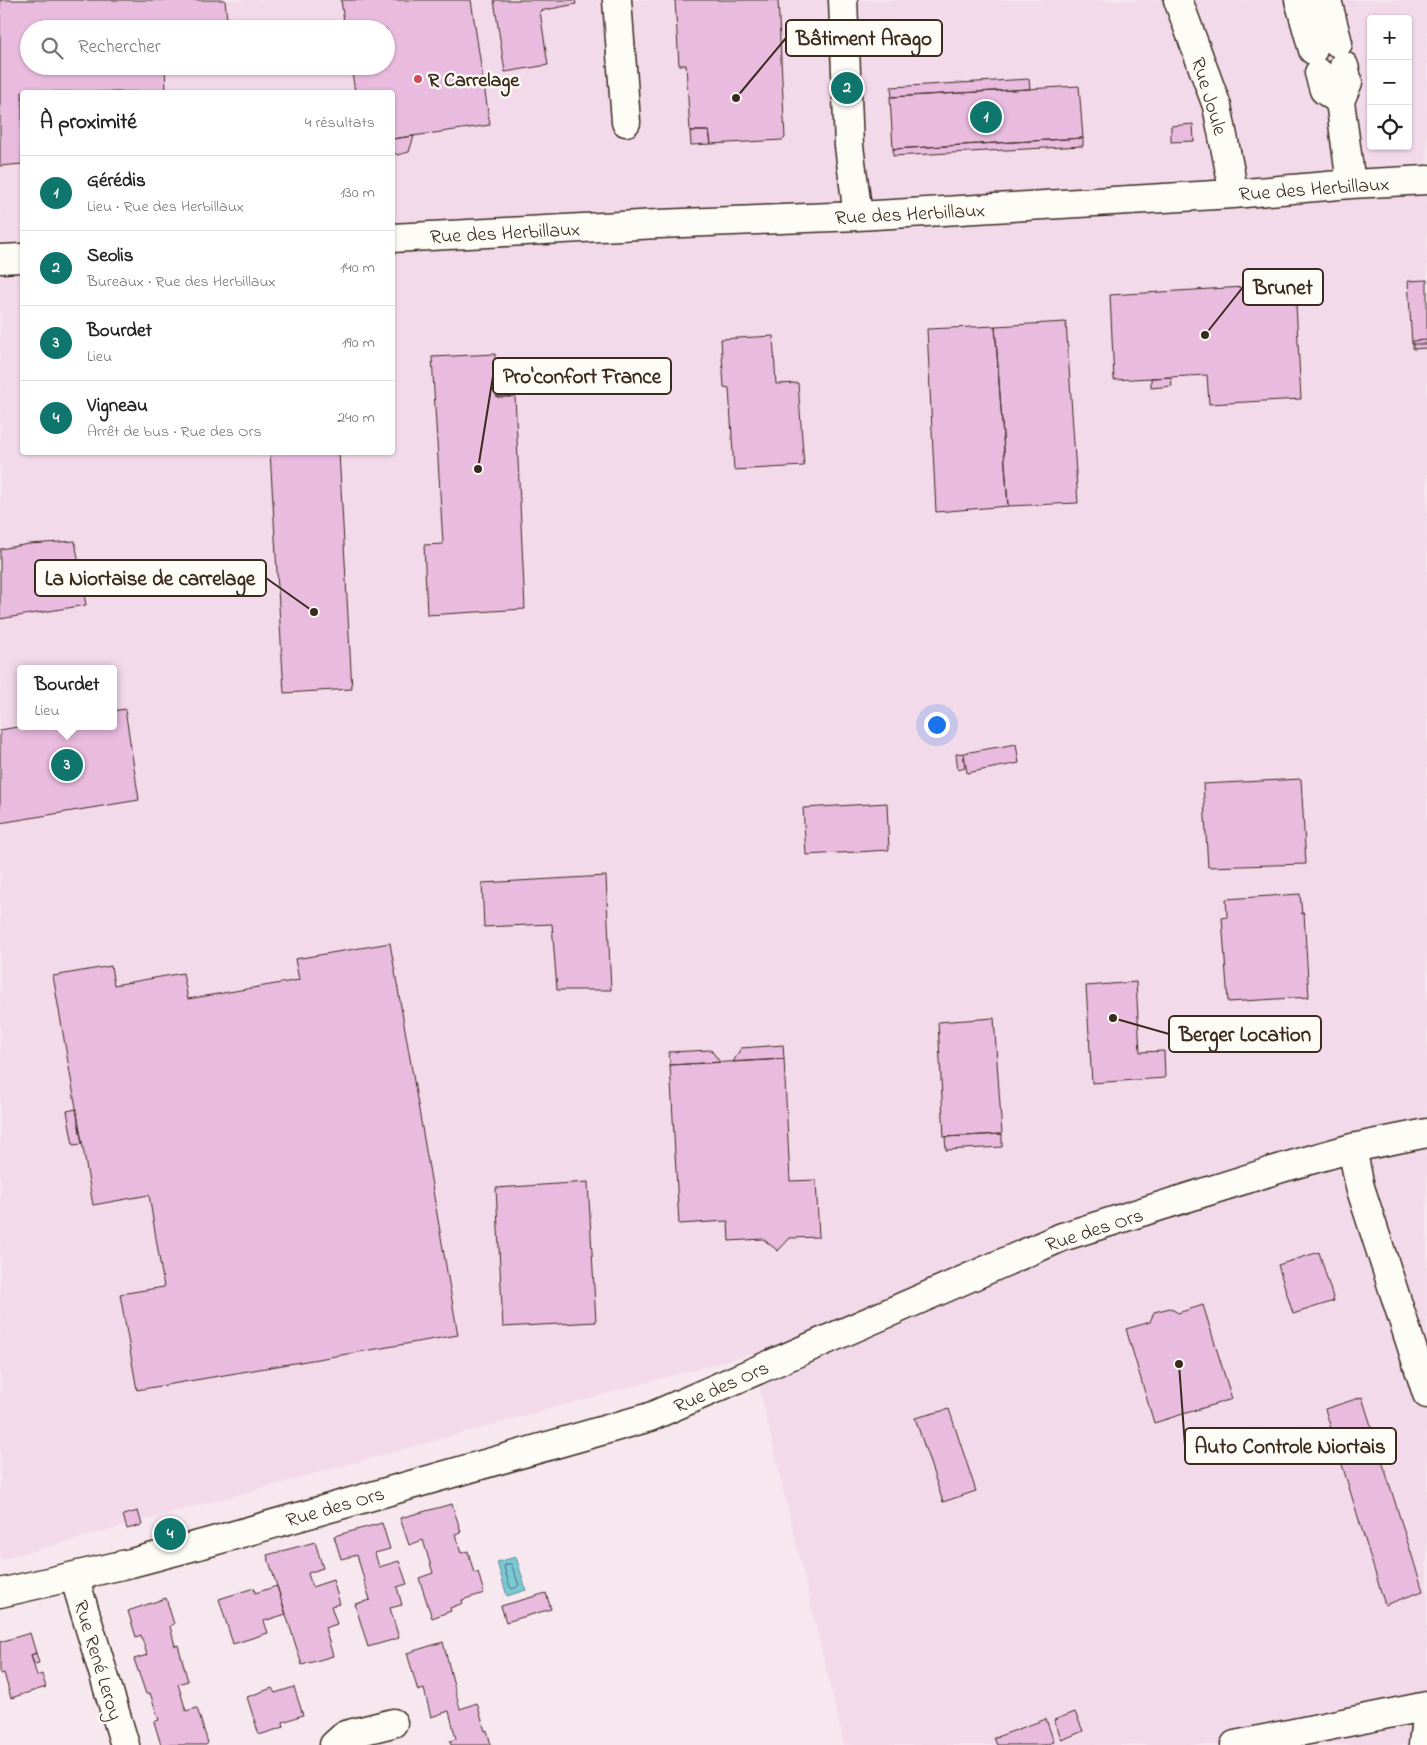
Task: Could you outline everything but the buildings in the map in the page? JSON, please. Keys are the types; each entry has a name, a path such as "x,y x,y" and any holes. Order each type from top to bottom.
{"street":[{"path":"617,0 626,122"},
{"path":"843,0 849,146 858,216"},
{"name":"Rue Joule","path":"1178,0 1217,106 1233,194"},
{"path":"1299,0 1328,58"},
{"path":"1327,0 1328,58 1324,90 1340,101 1351,184"},
{"name":"Rue des Herbillaux","path":"395,238 858,216 1233,194 1427,180"},
{"path":"0,259 20,258"},
{"name":"Rue des Ors","path":"2,1587 74,1576 210,1542 650,1416 1062,1237 1285,1167 1352,1148 1427,1133"},
{"path":"1352,1148 1360,1187 1427,1394"},
{"name":"Rue René Leroy","path":"74,1576 125,1745"},
{"path":"1235,1745 1427,1707 1423,1745"},
{"path":"334,1745 345,1736 393,1723"}],"shaded area":[{"path":"0,0 1427,0 1427,1745 844,1745 751,1354 0,1560"}],"water":[{"path":"516,1557 526,1590 507,1596 497,1562"}],"place":[{"name":"R Carrelage","path":"418,79"},
{"name":"Seolis","path":"847,88"},
{"name":"Bâtiment Arago","path":"736,98"},
{"name":"Gérédis","path":"986,117"},
{"name":"Brunet","path":"1205,335"},
{"name":"Pro'confort France","path":"478,469"},
{"name":"La Niortaise de carrelage","path":"314,612"},
{"name":"Bourdet","path":"67,765"},
{"name":"Berger Location","path":"1113,1018"},
{"name":"Auto Controle Niortais","path":"1179,1364"},
{"name":"Vigneau","path":"170,1534"}]}
